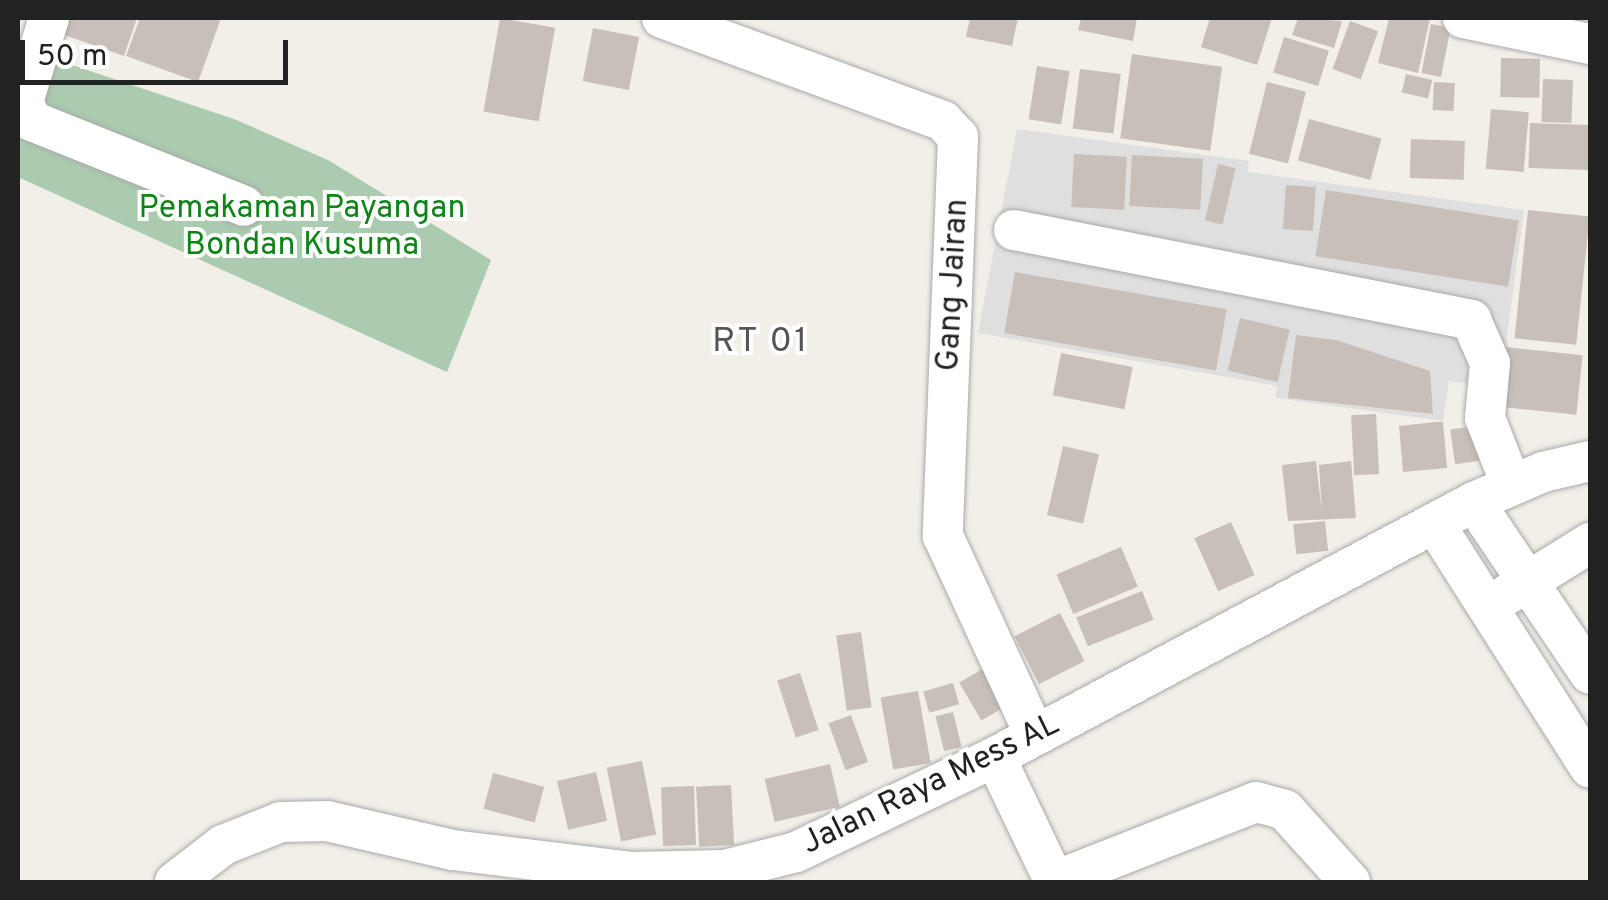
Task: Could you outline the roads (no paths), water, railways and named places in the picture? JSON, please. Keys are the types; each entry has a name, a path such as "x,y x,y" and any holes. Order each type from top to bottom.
{"street":[{"path":"49,18 23,102 32,120 244,206"},
{"name":"Gang Jairan","path":"662,18 943,121 958,137 943,536 1035,736"},
{"path":"1463,18 1590,44"},
{"path":"1014,230 1470,320 1490,363 1485,418 1511,484"},
{"name":"Jalan Raya Mess AL","path":"175,882 223,845 281,822 327,821 448,866 631,872 725,870 796,852 995,757 1474,502 1511,484 1590,460"},
{"path":"1474,502 1590,674"},
{"path":"1434,523 1492,606 1590,768"},
{"path":"1492,606 1528,579 1590,543"},
{"path":"995,757 1054,882 1256,802 1284,810 1350,882"}],"district":[{"name":"RT 01","path":"761,342"}],"park label":[{"name":"Pemakaman Payangan Bondan Kusuma","path":"302,228"}]}
